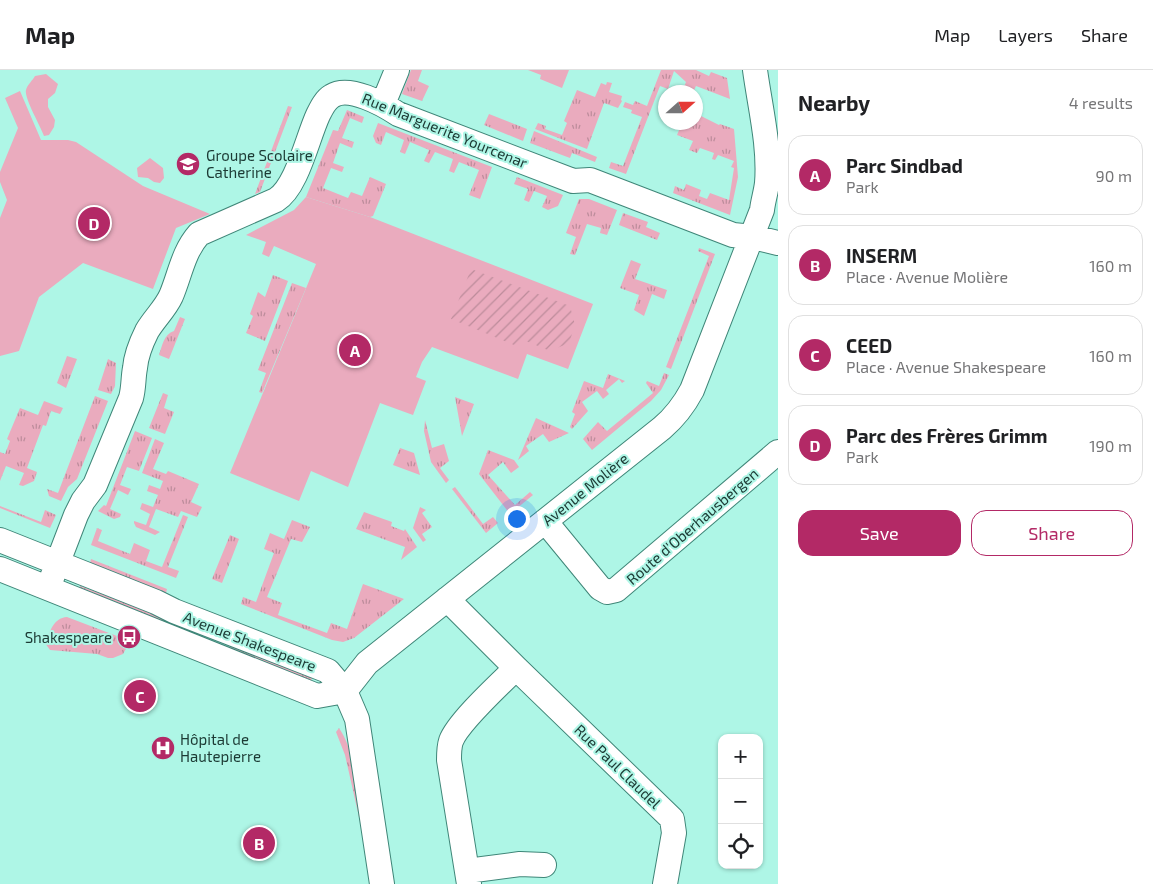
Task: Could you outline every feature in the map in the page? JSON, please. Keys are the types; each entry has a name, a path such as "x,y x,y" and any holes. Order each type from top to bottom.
{"street":[{"path":"383,104 397,70"},
{"name":"Avenue Molière","path":"345,690 367,663 662,428 680,410 692,390 762,210 767,184 766,144 755,70"},
{"name":"Rue Marguerite Yourcenar","path":"58,564 82,501 96,485 131,398 134,387 135,367 147,332 165,308 192,242 199,234 276,200 284,193 293,179 318,116 323,106 332,96 343,92 356,94 383,104 398,114 573,181 590,180 732,235 753,237 778,243"},
{"name":"Route d'Oberhausbergen","path":"546,521 600,588 607,592 616,590 778,452"},
{"name":"Avenue Shakespeare","path":"0,540 156,602 190,618 328,671 345,690 317,696 0,570"},
{"path":"48,588 58,564"},
{"name":"Rue Paul Claudel","path":"447,599 672,819 674,833 665,884"},
{"path":"516,668 461,724 451,740 448,760 468,878 520,864 544,865"},
{"path":"345,690 357,719 382,884"}],"green space":[{"path":"411,70 422,70 418,81 429,86 422,101 402,94"},
{"path":"528,70 569,70 562,88 540,79 541,75"},
{"path":"661,70 696,70 709,76 711,72 727,78 730,99 703,89 703,85 685,85 686,82 674,71 669,85 658,85 658,91 626,174 609,168 611,162 623,166 642,117 631,113 632,110 623,107 625,102 633,105 635,101 647,106"},
{"path":"46,74 58,84 55,93 48,99 48,107 55,120 54,127 49,135 44,136 30,105 26,90 35,76"},
{"path":"607,82 612,83 609,92 622,96 622,101 618,108 604,103 587,149 535,129 538,123 546,126 545,129 562,135 567,123 564,121 577,90 595,97 601,83 606,85"},
{"path":"20,91 41,140 68,140 76,142 143,186 210,214 176,228 153,289 83,263 39,297 19,351 0,356 0,218 7,200 0,182 0,172 18,128 5,98"},
{"path":"288,106 292,107 260,192 255,194"},
{"path":"347,110 364,117 362,123 350,118 342,138 354,142 352,148 340,143 333,163 344,167 342,172 331,168 323,188 348,198 351,192 362,196 370,177 386,184 373,216 370,217 306,197 333,130 338,131"},
{"path":"489,114 527,129 523,141 484,125"},
{"path":"703,117 719,125 734,129 738,177 730,215 673,193 675,186 684,190 686,184 701,190 699,196 707,199 710,193 729,200 734,168 731,167 734,161 718,155 715,160 712,159 714,153 700,148 697,153 689,150 693,141 677,135 679,130 703,130"},
{"path":"378,123 492,167 480,199 469,195 479,170 459,162 454,173 449,171 453,159 435,152 429,163 424,161 429,150 410,142 405,154 400,152 404,140 386,132 381,145 376,143 373,136"},
{"path":"534,131 597,157 595,162 572,153 570,158 530,143"},
{"path":"150,158 163,168 164,178 160,183 148,178 138,177 137,168"},
{"path":"517,177 563,195 558,206 548,210 542,207 547,196 534,191 529,202 524,200 528,189 514,184"},
{"path":"306,197 370,217 593,304 568,369 527,354 518,379 432,347 422,362 416,377 426,381 413,415 380,403 348,487 311,471 299,501 230,473 316,264 274,246 269,257 262,254 266,242 246,235 294,210"},
{"path":"579,199 589,199 617,210 607,235 600,233 601,228 587,224 575,255 570,254 576,237 566,233"},
{"path":"623,213 648,222 646,227 660,233 657,240 619,225"},
{"path":"699,248 715,254 671,369 666,367 709,256 698,251"},
{"path":"631,260 641,264 635,279 667,290 664,299 652,294 644,316 634,310 639,295 620,288"},
{"path":"471,269 570,306 575,325 569,343 550,351 526,341 514,345 451,319"},
{"path":"273,275 288,281 265,341 246,333 253,316 250,314 258,292 265,297"},
{"path":"292,283 306,288 262,393 259,392 266,373 258,370"},
{"path":"180,317 185,319 169,359 159,355 164,341 174,331"},
{"path":"67,356 77,359 66,388 57,383"},
{"path":"108,359 116,363 115,386 111,394 98,390"},
{"path":"664,373 669,375 661,390 651,401 592,450 583,439 598,422 607,431 653,393 646,383 647,381 659,386"},
{"path":"608,374 625,381 622,383 619,379 606,390 609,394 603,399 597,391 582,402 588,411 572,429 570,427 575,414 572,412 584,381 603,388"},
{"path":"163,393 168,395 164,408 174,412 165,434 149,428"},
{"path":"95,396 108,401 77,479 68,487 61,501 49,496 47,489 58,493"},
{"path":"455,397 474,404 462,436"},
{"path":"44,401 63,408 60,414 51,411 46,426 43,425 27,468 37,472 34,481 23,486 19,485 24,473 6,466 0,481 0,452 5,454 10,441 7,439 20,408 38,415"},
{"path":"536,418 569,433 549,442 543,434 526,446 529,451 518,460"},
{"path":"425,420 432,448 444,444 449,461 440,468 449,480 446,483 431,462 424,431"},
{"path":"135,431 152,438 139,471 127,467 120,485 131,489 128,495 118,490 110,509 121,514 120,517 114,519 98,511 104,505 106,506"},
{"path":"155,439 164,443 153,469 166,474 168,471 199,484 191,502 202,507 197,517 181,511 178,517 156,509 149,527 160,532 155,535 136,527 134,521 146,525 150,514 140,509 142,503 153,507 158,495 147,491 149,485 160,489 163,481 142,473"},
{"path":"400,448 414,453 420,475 393,465"},
{"path":"488,450 514,460 519,467 511,473 503,462 488,475 515,505 530,492 533,495 510,514 479,474"},
{"path":"455,487 483,524 493,517 498,523 486,533 452,489"},
{"path":"0,506 41,522 45,510 56,515 50,528 0,508"},
{"path":"420,507 426,510 422,513 432,527 422,534 426,540 423,542 413,528"},
{"path":"364,512 392,522 391,526 404,531 405,529 417,547 401,560 405,547 356,529"},
{"path":"183,515 188,517 168,567 179,571 176,578 91,545 97,528 102,530 98,541 130,554 134,543 150,550 146,561 162,567"},
{"path":"292,520 310,527 302,542 291,539 267,597 282,603 278,615 327,633 331,623 347,629 363,584 404,599 354,638 343,642 332,640 241,604 243,597 256,602 274,553 264,549 270,533 284,539"},
{"path":"230,535 239,539 222,583 212,579"},
{"path":"91,559 167,589 165,597 142,583 90,563"},
{"path":"80,586 165,617 162,625 77,592"},
{"path":"67,617 130,641 123,654 113,658 97,654 50,650 45,643 50,630 58,620"},
{"path":"231,643 313,675 310,684 228,651"},
{"path":"339,728 354,765 363,835 345,755 336,732"}],"place":[{"name":"Groupe Scolaire Catherine","path":"188,164"},
{"name":"Parc des Frères Grimm","path":"94,223"},
{"name":"Parc Sindbad","path":"355,350"},
{"name":"Shakespeare","path":"129,637"},
{"name":"CEED","path":"140,696"},
{"name":"Hôpital de Hautepierre","path":"163,748"},
{"name":"INSERM","path":"259,843"}]}
